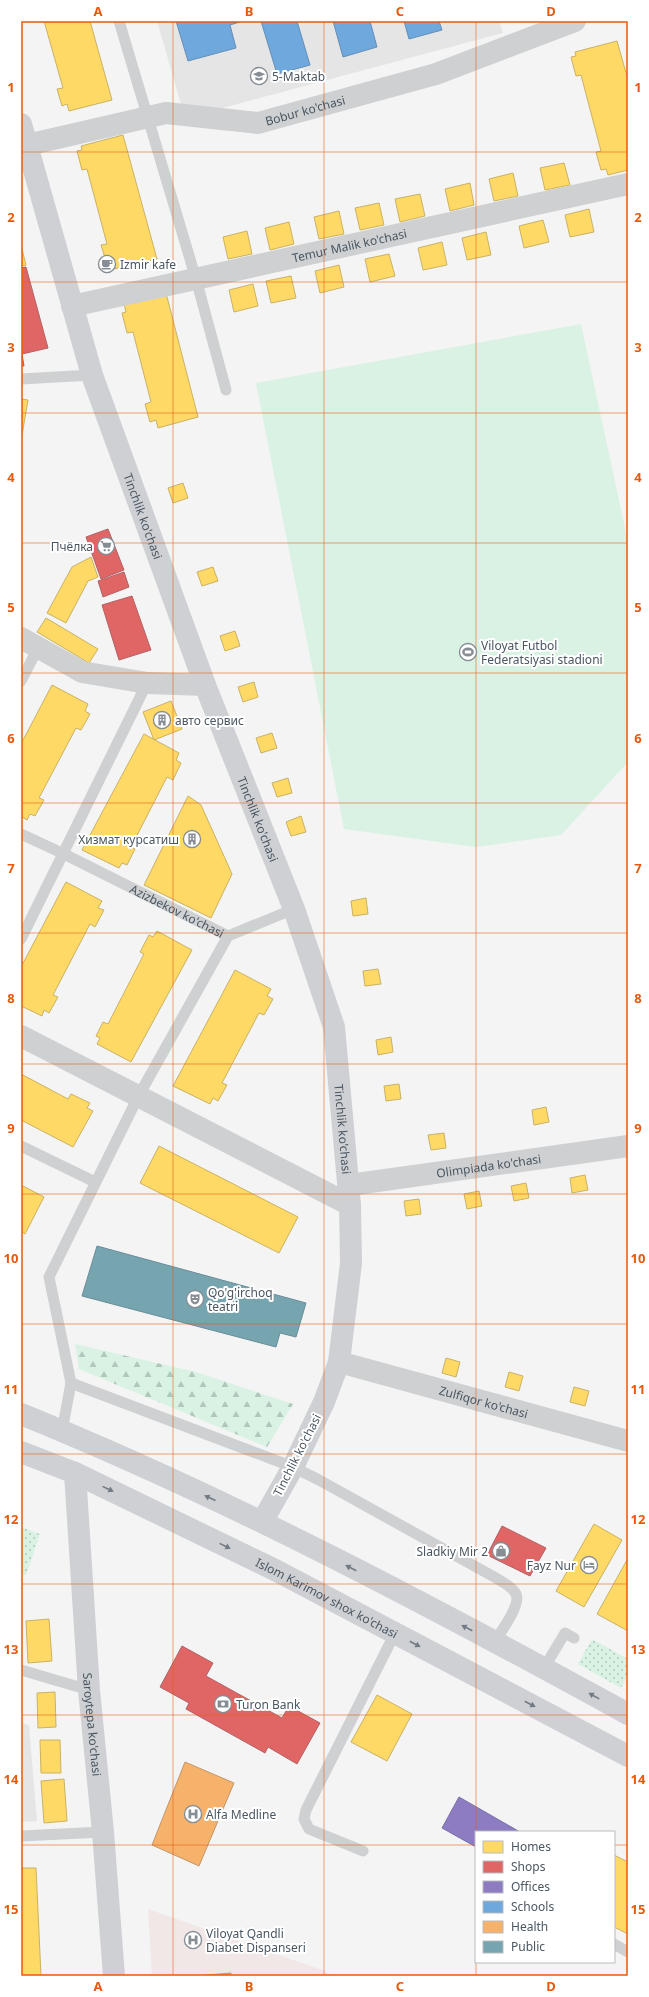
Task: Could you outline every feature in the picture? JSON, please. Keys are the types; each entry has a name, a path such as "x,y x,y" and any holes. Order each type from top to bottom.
{"main road":[{"name":"Tinchlik ko'chasi","path":"21,124 26,155 92,375 204,685 294,909 334,1027 349,1195 351,1263 339,1362 324,1402 293,1467 262,1522"},
{"path":"21,1414 62,1431 262,1522 544,1668 628,1714"},
{"name":"Islom Karimov shox ko'chasi","path":"21,1452 75,1473 277,1571 628,1756"},
{"name":"Saroytepa ko'chasi","path":"75,1473 89,1690 103,1832 114,1976"}],"street":[{"name":"Bobur ko'chasi","path":"26,155 146,117 166,113 258,123 436,74 575,21"},
{"name":"Temur Malik ko'chasi","path":"72,306 628,184"},
{"path":"30,643 82,672 147,684 204,685"},
{"path":"21,1036 138,1097 349,1195"},
{"name":"Olimpiada ko'chasi","path":"349,1195 628,1146"},
{"name":"Zulfiqor ko'chasi","path":"339,1362 628,1441"}],"lane":[{"path":"118,21 196,279 226,390"},
{"path":"21,379 92,375"},
{"path":"21,681 30,643"},
{"path":"21,939 147,684"},
{"name":"Azizbekov ko'chasi","path":"21,834 228,936 294,909"},
{"path":"62,1431 71,1383 49,1277 138,1097 228,936"},
{"path":"21,1146 95,1182"},
{"path":"71,1383 293,1467 319,1480 511,1588 516,1594 517,1599 510,1619 494,1642"},
{"path":"363,1850 309,1829 304,1819 306,1810 395,1633"},
{"path":"544,1668 565,1633 574,1638"},
{"path":"21,1670 89,1690"},
{"path":"21,1836 103,1832"},
{"path":"615,1945 628,1952"}],"shaded area":[{"name":"5-Maktab","path":"157,21 499,21 503,33 185,118"},
{"path":"21,1723 29,1725 37,1821 21,1822"},
{"name":"Viloyat Qandli Diabet Dispanseri","path":"148,1909 325,1971 332,1976 152,1976"}],"green space":[{"name":"Viloyat Futbol Federatsiyasi stadioni","path":"581,324 628,542 628,762 561,835 476,847 344,829 256,383"},
{"path":"75,1344 196,1372 293,1404 267,1447 79,1369"},
{"path":"21,1527 40,1534 26,1575 21,1574"},
{"path":"592,1639 628,1659 628,1675 621,1688 578,1664"}],"building: Homes":[{"path":"44,21 90,21 112,100 69,111 67,104 62,106 57,89 63,88"},
{"path":"617,41 628,80 628,170 608,175 606,169 601,170 596,152 601,151 581,75 576,76 571,57 576,56 575,52"},
{"path":"123,135 157,259 114,269 112,263 107,264 101,245 107,244 87,169 82,170 77,151 82,150 81,146"},
{"path":"564,163 570,185 545,190 540,168"},
{"path":"513,173 518,196 494,201 489,179"},
{"path":"470,183 474,205 450,211 445,189"},
{"path":"420,194 425,216 400,222 395,199"},
{"path":"379,203 384,225 360,230 355,208"},
{"path":"589,209 594,232 570,237 565,215"},
{"path":"339,211 344,234 319,239 314,217"},
{"path":"543,220 549,242 524,248 519,226"},
{"path":"289,222 294,244 270,250 265,228"},
{"path":"247,231 252,254 228,259 223,237"},
{"path":"486,232 491,255 467,260 462,238"},
{"path":"442,242 447,265 423,270 418,248"},
{"path":"21,245 26,265 21,266"},
{"path":"389,254 395,276 370,282 365,259"},
{"path":"339,265 344,287 320,293 315,271"},
{"path":"291,276 296,298 271,303 266,281"},
{"path":"253,284 258,306 234,312 229,290"},
{"path":"166,293 198,417 158,428 156,420 150,422 145,404 151,402 133,332 127,333 122,313 126,312 124,304"},
{"path":"21,399 28,400 21,441"},
{"path":"183,483 188,498 173,503 168,488"},
{"path":"91,557 98,577 88,581 66,623 47,613 72,567"},
{"path":"213,567 218,581 202,586 197,572"},
{"path":"46,618 98,649 89,663 37,632"},
{"path":"235,631 240,646 225,651 220,636"},
{"path":"254,682 258,697 243,702 238,687"},
{"path":"52,685 88,704 85,711 90,714 81,730 76,728 39,798 44,800 35,816 30,814 27,820 21,816 21,744"},
{"name":"авто сервис","path":"171,701 182,729 154,740 143,712"},
{"path":"272,733 277,748 261,753 256,738"},
{"path":"144,734 179,753 176,760 181,763 173,780 167,777 131,847 135,849 127,865 122,863 119,868 82,850"},
{"path":"288,778 292,793 277,797 272,783"},
{"name":"Хизмат курсатиш","path":"188,796 201,805 232,874 211,918 144,885"},
{"path":"301,816 306,832 291,836 286,822"},
{"path":"66,882 102,901 98,908 104,910 95,927 90,924 53,995 58,997 49,1013 44,1010 42,1016 21,1006 21,967"},
{"path":"366,898 368,914 353,916 351,901"},
{"path":"157,931 192,950 131,1062 97,1044 100,1038 96,1036 103,1022 108,1024 144,954 140,952 149,935 153,937"},
{"path":"378,969 381,984 365,986 363,971"},
{"path":"235,970 271,989 267,996 273,999 264,1015 259,1013 222,1083 227,1085 218,1101 213,1098 210,1104 173,1086"},
{"path":"391,1037 393,1052 378,1055 376,1040"},
{"path":"21,1074 68,1099 71,1094 90,1103 87,1108 93,1111 73,1147 21,1120"},
{"path":"399,1084 401,1099 386,1101 384,1086"},
{"path":"546,1107 549,1122 534,1125 532,1110"},
{"path":"444,1133 446,1148 431,1150 428,1135"},
{"path":"159,1146 298,1217 279,1253 140,1183"},
{"path":"585,1175 588,1190 572,1193 570,1178"},
{"path":"526,1183 529,1198 514,1201 511,1186"},
{"path":"21,1185 44,1197 25,1234 21,1231"},
{"path":"479,1191 482,1206 467,1209 464,1194"},
{"path":"419,1199 421,1214 406,1216 404,1201"},
{"path":"446,1358 460,1362 456,1377 442,1373"},
{"path":"509,1372 523,1376 519,1391 505,1387"},
{"path":"574,1387 589,1391 585,1406 570,1402"},
{"name":"Fayz Nur","path":"594,1524 622,1540 584,1607 556,1591"},
{"path":"628,1558 628,1631 597,1614"},
{"path":"49,1619 52,1661 28,1663 26,1621"},
{"path":"55,1692 56,1727 38,1728 37,1693"},
{"path":"377,1695 412,1714 387,1761 351,1742"},
{"path":"40,1740 60,1740 61,1773 41,1773"},
{"path":"64,1779 67,1821 44,1823 41,1781"},
{"path":"615,1856 628,1862 628,1934 615,1928"},
{"path":"21,1868 36,1868 41,1976 21,1976"}],"building: Shops":[{"path":"26,267 48,348 22,354 24,366 21,366 21,268"},
{"path":"108,529 124,570 101,579 86,537"},
{"path":"124,572 129,587 103,597 98,581"},
{"path":"132,596 151,650 119,660 102,605"},
{"path":"502,1526 546,1548 530,1576 487,1555"},
{"name":"Turon Bank","path":"182,1646 213,1663 206,1676 282,1718 289,1706 320,1723 297,1764 268,1747 265,1753 186,1709 189,1703 160,1687"}],"building: Offices":[{"path":"459,1797 518,1831 475,1831 475,1846 442,1828"}],"building: Schools":[{"path":"176,21 243,21 230,25 236,48 188,61"},
{"path":"261,21 297,21 310,65 277,74"},
{"path":"333,21 370,21 377,47 343,57"},
{"path":"404,21 439,21 442,30 409,39"}],"building: Health":[{"name":"Alfa Medline","path":"185,1762 234,1783 199,1866 152,1845"},
{"path":"231,1973 231,1976 196,1976"}],"building: Public":[{"name":"Qo'g'irchoq teatri","path":"97,1246 306,1303 296,1337 280,1333 276,1347 82,1296"}],"place":[{"name":"5-Maktab","path":"259,76"},
{"name":"Izmir kafe","path":"107,264"},
{"name":"Пчёлка","path":"106,546"},
{"name":"Viloyat Futbol Federatsiyasi stadioni","path":"468,652"},
{"name":"авто сервис","path":"162,720"},
{"name":"Хизмат курсатиш","path":"192,839"},
{"name":"Qo'g'irchoq teatri","path":"195,1299"},
{"name":"Sladkiy Mir 2","path":"501,1551"},
{"name":"Fayz Nur","path":"589,1565"},
{"name":"Turon Bank","path":"223,1704"},
{"name":"Alfa Medline","path":"193,1814"},
{"name":"Viloyat Qandli Diabet Dispanseri","path":"193,1940"}]}
